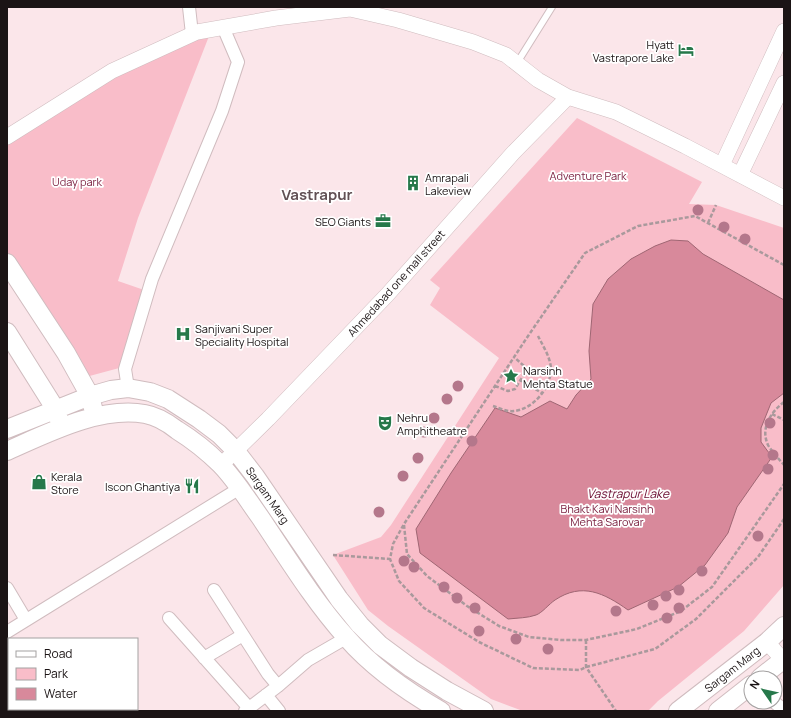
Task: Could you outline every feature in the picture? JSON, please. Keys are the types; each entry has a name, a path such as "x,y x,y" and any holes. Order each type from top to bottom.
{"main road":[{"path":"7,263 66,353 90,396 95,417"},
{"path":"7,332 56,410 62,428"},
{"name":"Sargam Marg","path":"7,429 90,396 111,390 128,388 150,392 168,399 219,434 235,450 255,476 339,599 360,625 380,645 411,668 447,691 484,711"},
{"name":"Sargam Marg","path":"7,451 62,428 95,417 126,413 146,414 163,420 200,446 221,465 240,488 324,611 346,638 367,659 402,687 441,711"},
{"name":"Sargam Marg","path":"678,711 767,642 784,626"},
{"path":"770,670 783,659"},
{"path":"718,711 743,691"}],"street":[{"path":"189,7 192,34"},
{"path":"7,137 112,71 197,32 276,18 351,8 472,42 506,55 538,80 568,97 616,112 784,198"},
{"path":"128,388 125,369 152,279 222,111 238,62 223,27"},
{"path":"722,165 784,31"},
{"path":"740,175 784,83"},
{"name":"Ahmedabad one mall street","path":"221,465 268,419 387,295 513,153 568,97"},
{"path":"7,632 240,488"},
{"path":"7,588 26,620"},
{"path":"214,590 268,674 278,686"},
{"path":"169,618 247,710 308,660 346,638"},
{"path":"204,658 243,635"},
{"path":"767,642 783,659"},
{"path":"266,695 279,711"}],"lane":[{"path":"517,63 552,7"}],"path":[{"path":"708,223 716,205"},
{"path":"784,265 695,216 638,226 585,253 404,524 393,544 390,559 399,581 424,608 479,642 533,668 580,670 586,667 655,649 696,619 758,557 784,519"},
{"path":"492,406 513,411 527,406 542,393 549,379 551,369 549,359 538,336"},
{"path":"495,386 508,391 515,389 526,371 524,366 514,358"},
{"path":"520,380 542,393"},
{"path":"784,402 767,421 766,434 768,445 784,465"},
{"path":"772,414 784,420"},
{"path":"404,524 407,554 427,576 467,606 499,626 529,638 586,640 637,629 681,611 712,587 784,484"},
{"path":"333,555 390,559"},
{"path":"586,640 586,667 616,711"}],"green space":[{"name":"Uday park","path":"211,31 138,218 118,281 147,291 123,367 82,378 7,259 7,142 112,75"},
{"name":"Bhakt Kavi Narsinh Mehta Sarovar","path":"577,118 702,182 689,204 716,205 784,228 784,585 744,631 658,701 648,711 523,711 491,699 388,626 368,610 333,555 381,537 391,525 499,358 430,305 440,288 430,280"}],"water":[{"name":"Vastrapur Lake","path":"671,240 688,241 703,254 784,300 784,393 771,403 761,428 761,442 772,457 737,507 728,533 705,565 678,587 628,610 610,599 593,592 574,592 555,600 536,615 508,619 420,553 416,529 451,473 495,408 521,417 550,401 567,409 576,395 591,379 589,351 593,304 608,279 631,259 655,246"}],"place":[{"name":"Hyatt Vastrapore Lake","path":"686,50"},
{"name":"Amrapali Lakeview","path":"413,183"},
{"name":"SEO Giants","path":"383,221"},
{"name":"Sanjivani Super Speciality Hospital","path":"183,334"},
{"name":"Narsinh Mehta Statue","path":"511,376"},
{"name":"Nehru Amphitheatre","path":"385,423"},
{"name":"Kerala Store","path":"39,482"},
{"name":"Iscon Ghantiya","path":"192,486"}],"district":[{"name":"Vastrapur","path":"317,194"}],"park label":[{"name":"Adventure Park","path":"588,175"}]}
